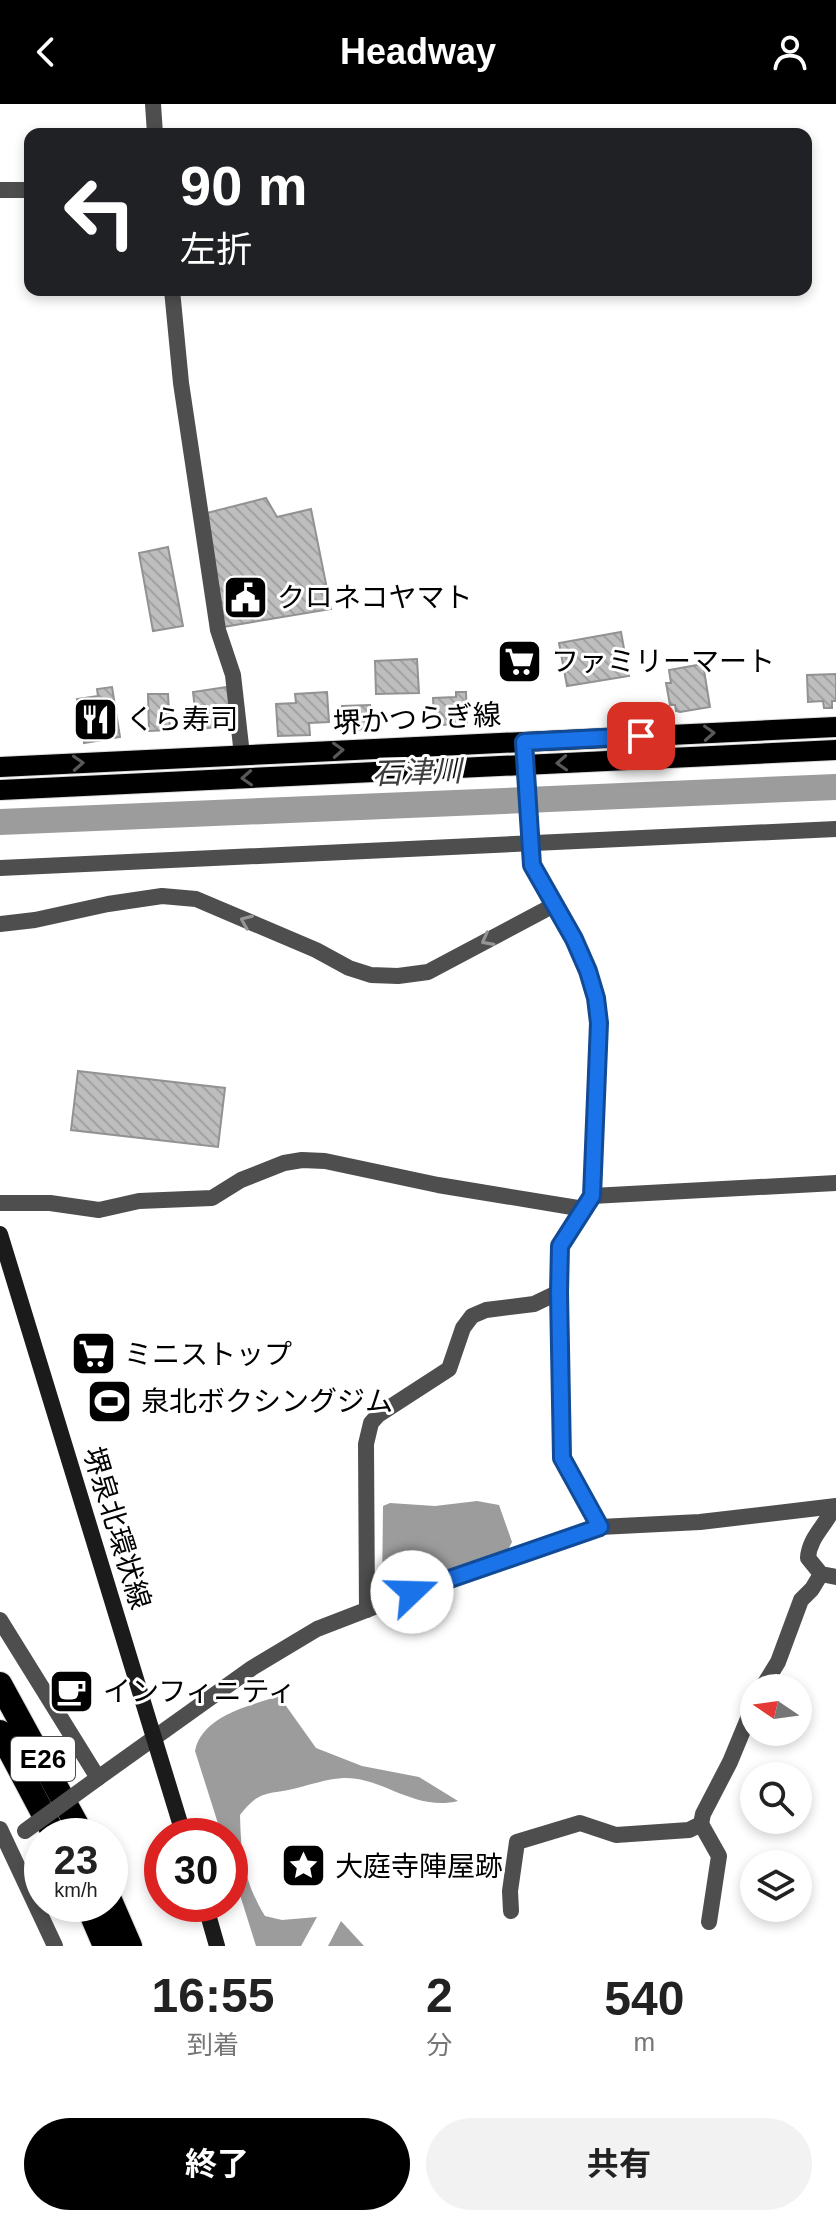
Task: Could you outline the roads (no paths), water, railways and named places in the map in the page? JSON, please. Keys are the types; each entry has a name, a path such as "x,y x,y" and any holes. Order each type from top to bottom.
{"highway":[{"name":"E26","path":"0,1684 73,1818"},
{"name":"E26","path":"0,1732 45,1818"},
{"path":"95,1922 105,1946"},
{"path":"120,1922 130,1946"}],"main road":[{"name":"堺かつらぎ線","path":"0,767 836,727"},
{"name":"堺かつらぎ線","path":"0,790 525,773 836,750"},
{"name":"堺泉北環状線","path":"0,1234 178,1818"},
{"path":"210,1922 217,1946"}],"street":[{"path":"153,104 155,128"},
{"path":"0,190 24,190"},
{"path":"173,296 181,383 218,630 233,675 242,755"},
{"path":"524,742 532,865 556,904 588,971 598,1011 599,1063 588,1202 560,1246 559,1292 562,1458 600,1527"},
{"path":"0,868 836,829"},
{"path":"0,924 162,896 196,899 316,950 349,968 371,975 398,976 428,972 556,904"},
{"path":"0,1203 50,1203 99,1210 139,1201 212,1198 241,1180 284,1163 302,1160 325,1161 438,1185 588,1202 836,1183"},
{"path":"367,1610 366,1444 371,1423 378,1415 449,1369 463,1328 472,1316 486,1310 534,1304 559,1292"},
{"path":"55,1946 2,1839 25,1831 252,1668 317,1629 457,1575 600,1527 700,1522 835,1506"},
{"path":"771,1674 794,1624 797,1609 828,1575 808,1558 808,1549 835,1506"},
{"path":"0,1620 98,1778"},
{"path":"709,1922 719,1856 701,1824 740,1738"},
{"path":"511,1911 510,1891 517,1842 580,1823 616,1835 689,1830 701,1824"}],"waterway":[{"name":"石津川","path":"0,822 836,787"}],"place":[{"name":"クロネコヤマト","path":"246,597"},
{"name":"ファミリーマート","path":"520,661"},
{"name":"くら寿司","path":"95,719"},
{"name":"ミニストップ","path":"93,1354"},
{"name":"泉北ボクシングジム","path":"110,1401"},
{"name":"インフィニティ","path":"72,1691"},
{"name":"大庭寺陣屋跡","path":"304,1866"}]}
